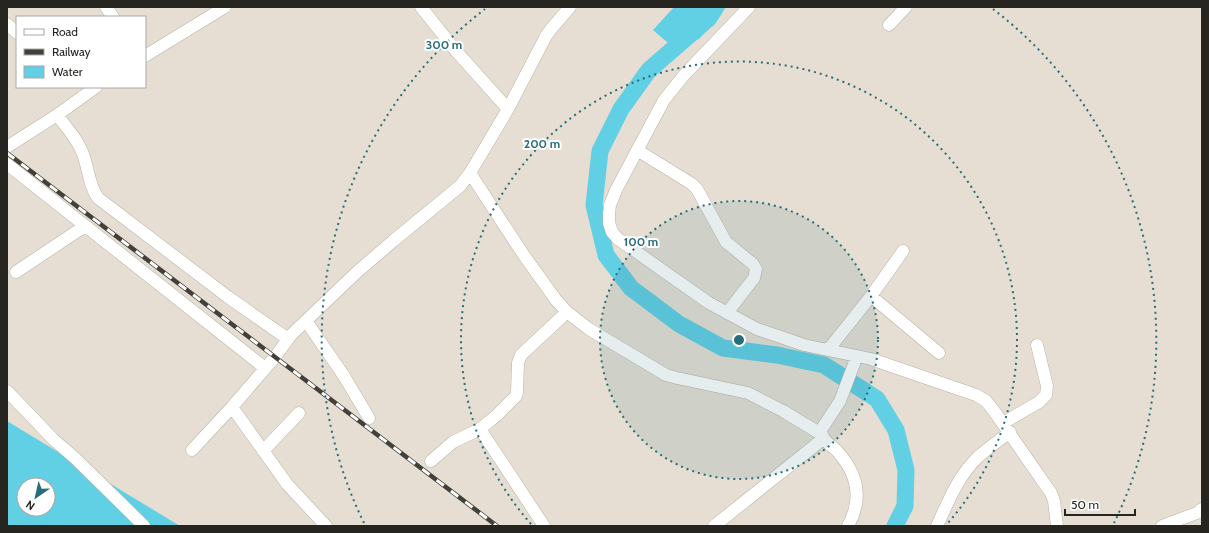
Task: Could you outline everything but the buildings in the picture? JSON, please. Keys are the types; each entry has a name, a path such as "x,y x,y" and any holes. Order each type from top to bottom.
{"street":[{"path":"106,7 113,16"},
{"path":"146,55 225,7"},
{"path":"421,7 456,51 508,109"},
{"path":"192,450 232,407 288,339 306,321 357,272 460,186 470,173 508,109 546,36 570,7"},
{"path":"749,7 685,74 664,100 616,190 610,205 609,223 612,232 618,239 708,303 757,329 804,345 871,359 976,395 986,401 1051,493 1054,501 1057,526"},
{"path":"889,25 906,7"},
{"path":"7,24 16,32"},
{"path":"7,147 57,115 82,90"},
{"path":"57,115 80,146 91,187 98,198 228,297 288,339"},
{"path":"637,150 692,184 697,189 726,242 753,264 756,269 754,278 727,313"},
{"path":"7,164 265,368"},
{"path":"470,173 523,254 556,300 567,312 589,329 666,375 748,393 782,411 822,437 837,451 853,472 856,492 856,504 848,526"},
{"path":"16,272 85,226"},
{"path":"828,350 871,296 903,251"},
{"path":"871,296 939,353"},
{"path":"431,461 453,442 480,429 516,396 518,363 521,356 567,312"},
{"path":"306,321 344,376 369,418"},
{"path":"937,526 953,492 968,468 990,447 1006,428 1046,396 1046,386 1037,346"},
{"path":"822,437 821,430 840,401 857,356"},
{"path":"7,391 54,440 76,459 144,526"},
{"path":"232,407 287,484 326,526"},
{"path":"263,450 300,413"},
{"path":"480,429 544,526"},
{"path":"714,526 822,437"},
{"path":"1162,526 1197,513 1202,509"}],"water":[{"path":"674,7 726,7 699,39 679,45 668,43 653,30"},
{"path":"7,421 180,526 7,526"}],"waterway":[{"path":"716,7 709,18 649,70 621,109 600,151 594,205 606,255 631,288 679,324 723,348 777,355 824,365 877,399 896,430 906,470 905,506 895,526"}],"railway":[{"path":"7,153 497,526"}]}
